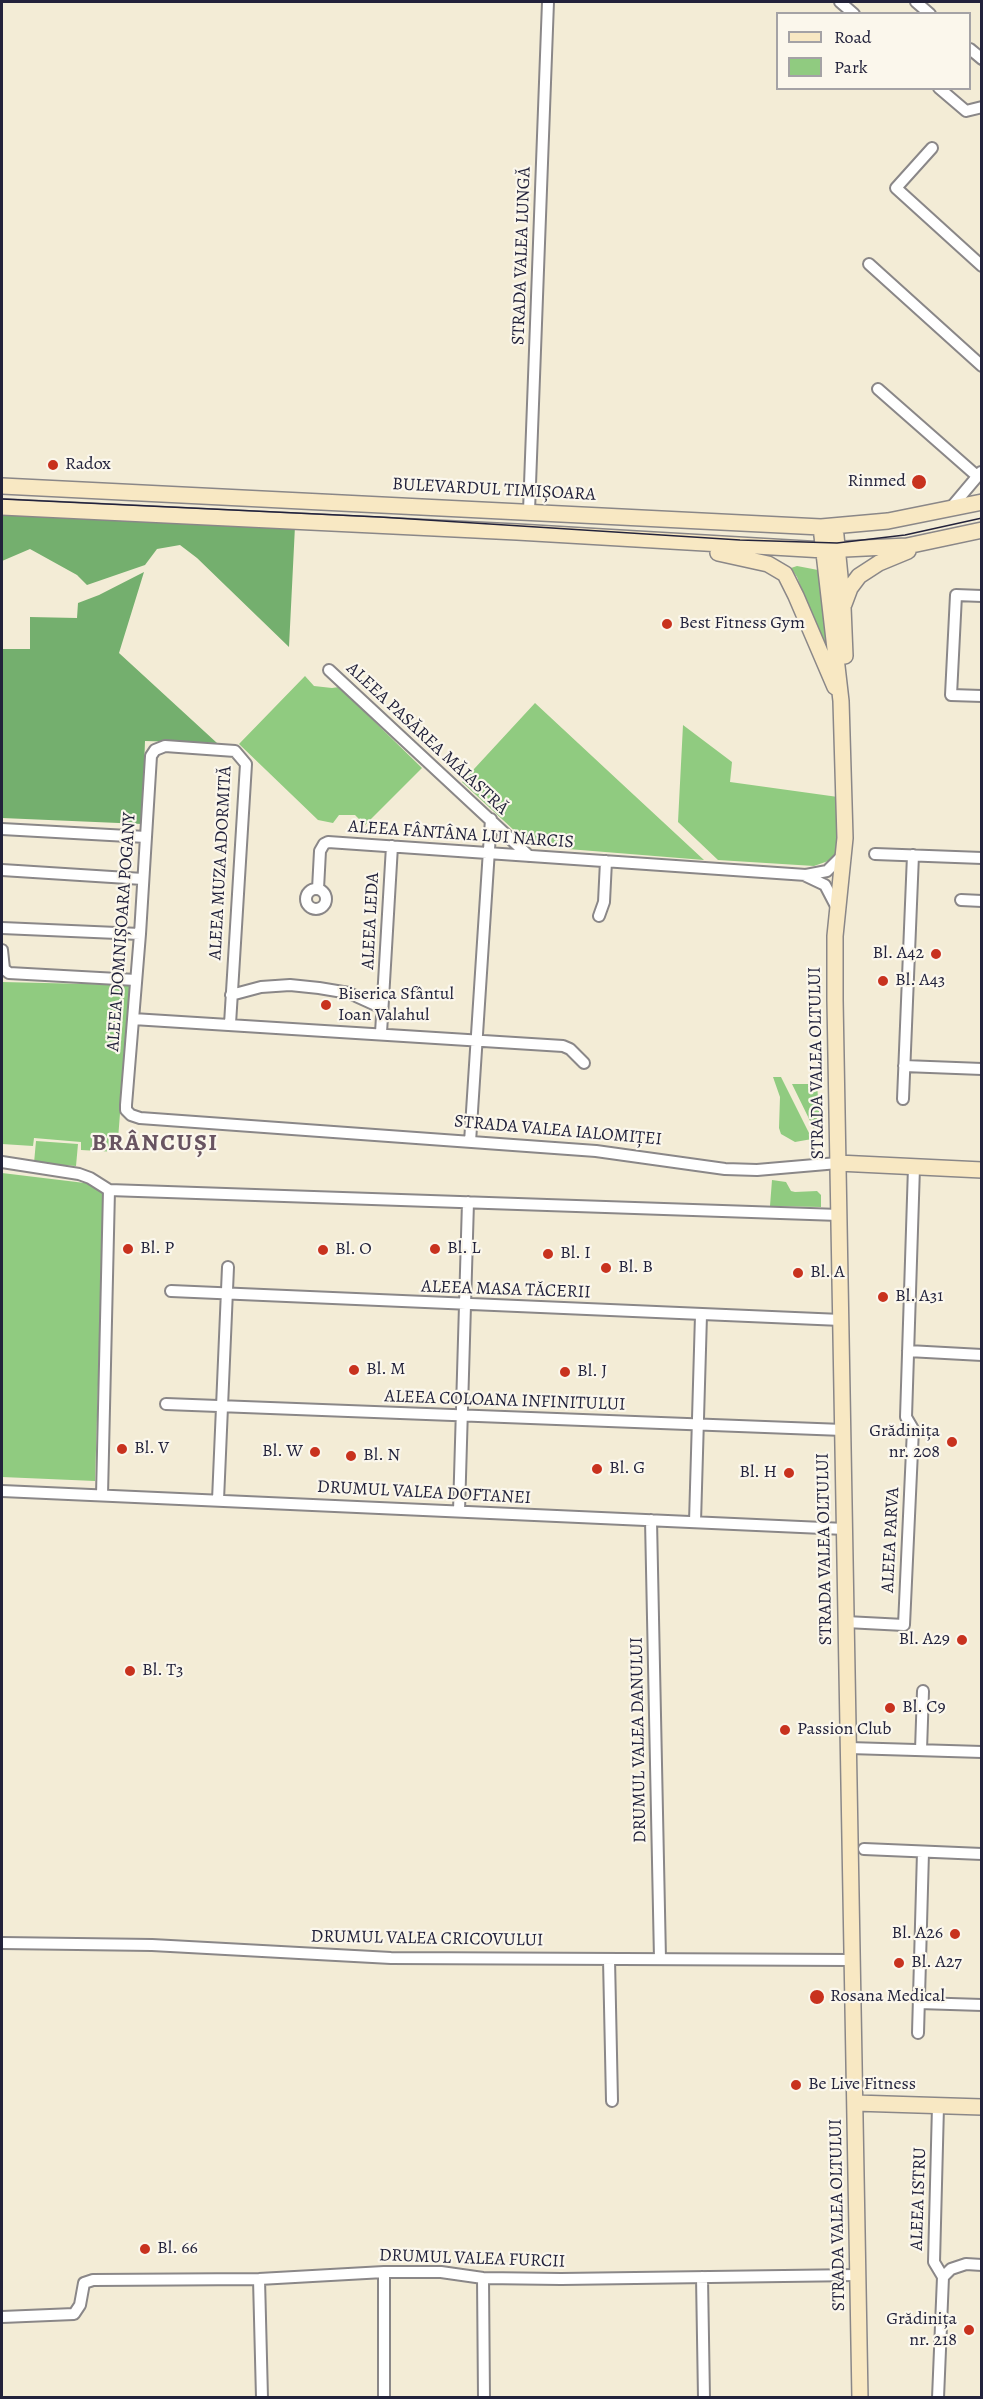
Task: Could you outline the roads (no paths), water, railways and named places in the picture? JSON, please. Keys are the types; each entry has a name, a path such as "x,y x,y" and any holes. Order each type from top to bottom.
{"main road":[{"name":"BULEVARDUL TIMIȘOARA","path":"2,486 828,527 888,521 981,502"},
{"path":"68,489 68,510"},
{"path":"2,507 831,550 880,549 931,542 981,530"},
{"path":"741,524 741,546"},
{"name":"STRADA VALEA OLTULUI","path":"828,527 841,701 844,853 837,908 835,976 860,2397"},
{"path":"665,542 761,562 779,569 789,579 841,701"},
{"path":"843,607 850,588 859,576 931,542"},
{"name":"STRADA VALEA OLTULUI","path":"831,550 843,607 845,658 841,701"},
{"name":"STRADA VALEA IALOMIȚEI","path":"838,1163 981,1170"},
{"path":"855,2103 981,2108"}],"street":[{"name":"STRADA VALEA LUNGĂ","path":"529,511 548,2"},
{"path":"840,2 852,12"},
{"path":"916,2 928,12"},
{"path":"941,90 966,111 981,107"},
{"path":"932,148 896,188 981,266"},
{"path":"869,264 981,366"},
{"path":"878,389 979,474 948,510"},
{"path":"981,596 956,595 951,695 981,696"},
{"name":"ALEEA PASĂREA MĂIASTRĂ","path":"329,670 530,856"},
{"name":"ALEEA MUZA ADORMITĂ","path":"155,750 165,746 235,751 246,764 230,1024"},
{"name":"ALEEA DOMNIȘOARA POGANY","path":"131,1115 126,1110 126,1105 144,879 151,756 155,750"},
{"path":"470,1142 491,819"},
{"path":"2,829 146,837"},
{"name":"ALEEA FÂNTÂNA LUI NARCIS","path":"318,889 320,851 328,842 806,875 827,871 844,853"},
{"name":"ALEEA LEDA","path":"381,1033 392,846"},
{"path":"875,854 981,858"},
{"path":"903,1099 913,855"},
{"path":"599,916 604,902 606,861"},
{"path":"2,870 144,879"},
{"path":"806,875 825,885 837,908"},
{"path":"961,900 981,901"},
{"path":"2,928 140,934"},
{"path":"2,950 4,969 9,973 136,980"},
{"path":"231,994 261,987 290,985 349,993 382,1008"},
{"path":"133,1018 563,1046 570,1049 584,1063"},
{"path":"904,1066 981,1069"},
{"name":"STRADA VALEA IALOMIȚEI","path":"131,1115 140,1118 610,1152 725,1169 769,1169 838,1163"},
{"path":"2,1162 79,1174 109,1190 839,1215"},
{"name":"ALEEA PARVA","path":"846,1622 904,1625 913,1429 906,1418 914,1167"},
{"path":"102,1495 109,1190"},
{"path":"459,1511 468,1202"},
{"path":"218,1500 228,1267"},
{"name":"ALEEA MASA TĂCERII","path":"171,1291 841,1320"},
{"path":"694,1522 701,1314"},
{"path":"908,1351 981,1355"},
{"name":"ALEEA COLOANA INFINITULUI","path":"166,1404 843,1430"},
{"name":"DRUMUL VALEA DOFTANEI","path":"2,1491 844,1529"},
{"name":"DRUMUL VALEA DANULUI","path":"651,1520 660,1959"},
{"path":"921,1750 923,1691"},
{"path":"849,1748 981,1752"},
{"path":"864,1850 981,1854"},
{"path":"918,2033 923,1852"},
{"name":"DRUMUL VALEA CRICOVULUI","path":"2,1943 152,1945 391,1958 852,1960"},
{"path":"609,1959 612,2101"},
{"path":"919,2003 981,2005"},
{"name":"ALEEA ISTRU","path":"938,2106 934,2262 943,2277 938,2397"},
{"path":"943,2277 951,2269 966,2264 981,2265"},
{"path":"384,2272 384,2397"},
{"name":"DRUMUL VALEA FURCII","path":"2,2317 74,2314 80,2305 84,2283 89,2280 260,2278 384,2272 441,2272 483,2278 858,2275"},
{"path":"702,2277 704,2397"},
{"path":"260,2278 262,2397"},
{"path":"483,2278 484,2397"}],"tram line":[{"path":"2,499 380,517 740,540 837,543 905,535 982,518"}],"place":[{"name":"Radox","path":"53,465"},
{"name":"Rinmed","path":"919,482"},
{"name":"Best Fitness Gym","path":"667,624"},
{"name":"Bl. A42","path":"936,954"},
{"name":"Bl. A43","path":"883,981"},
{"name":"Biserica Sfântul Ioan Valahul","path":"326,1005"},
{"name":"Bl. P","path":"128,1249"},
{"name":"Bl. L","path":"435,1249"},
{"name":"Bl. O","path":"323,1250"},
{"name":"Bl. I","path":"548,1254"},
{"name":"Bl. B","path":"606,1268"},
{"name":"Bl. A","path":"798,1273"},
{"name":"Bl. A31","path":"883,1297"},
{"name":"Bl. M","path":"354,1370"},
{"name":"Bl. J","path":"565,1372"},
{"name":"Grădinița nr. 208","path":"952,1442"},
{"name":"Bl. V","path":"122,1449"},
{"name":"Bl. W","path":"315,1452"},
{"name":"Bl. N","path":"351,1456"},
{"name":"Bl. G","path":"597,1469"},
{"name":"Bl. H","path":"789,1473"},
{"name":"Bl. A29","path":"962,1640"},
{"name":"Bl. T3","path":"130,1671"},
{"name":"Bl. C9","path":"890,1708"},
{"name":"Passion Club","path":"785,1730"},
{"name":"Bl. A26","path":"955,1934"},
{"name":"Bl. A27","path":"899,1963"},
{"name":"Rosana Medical","path":"817,1997"},
{"name":"Be Live Fitness","path":"796,2085"},
{"name":"Bl. 66","path":"145,2249"},
{"name":"Grădinița nr. 218","path":"969,2330"}],"district":[{"name":"BRÂNCUȘI","path":"155,1144"}]}
